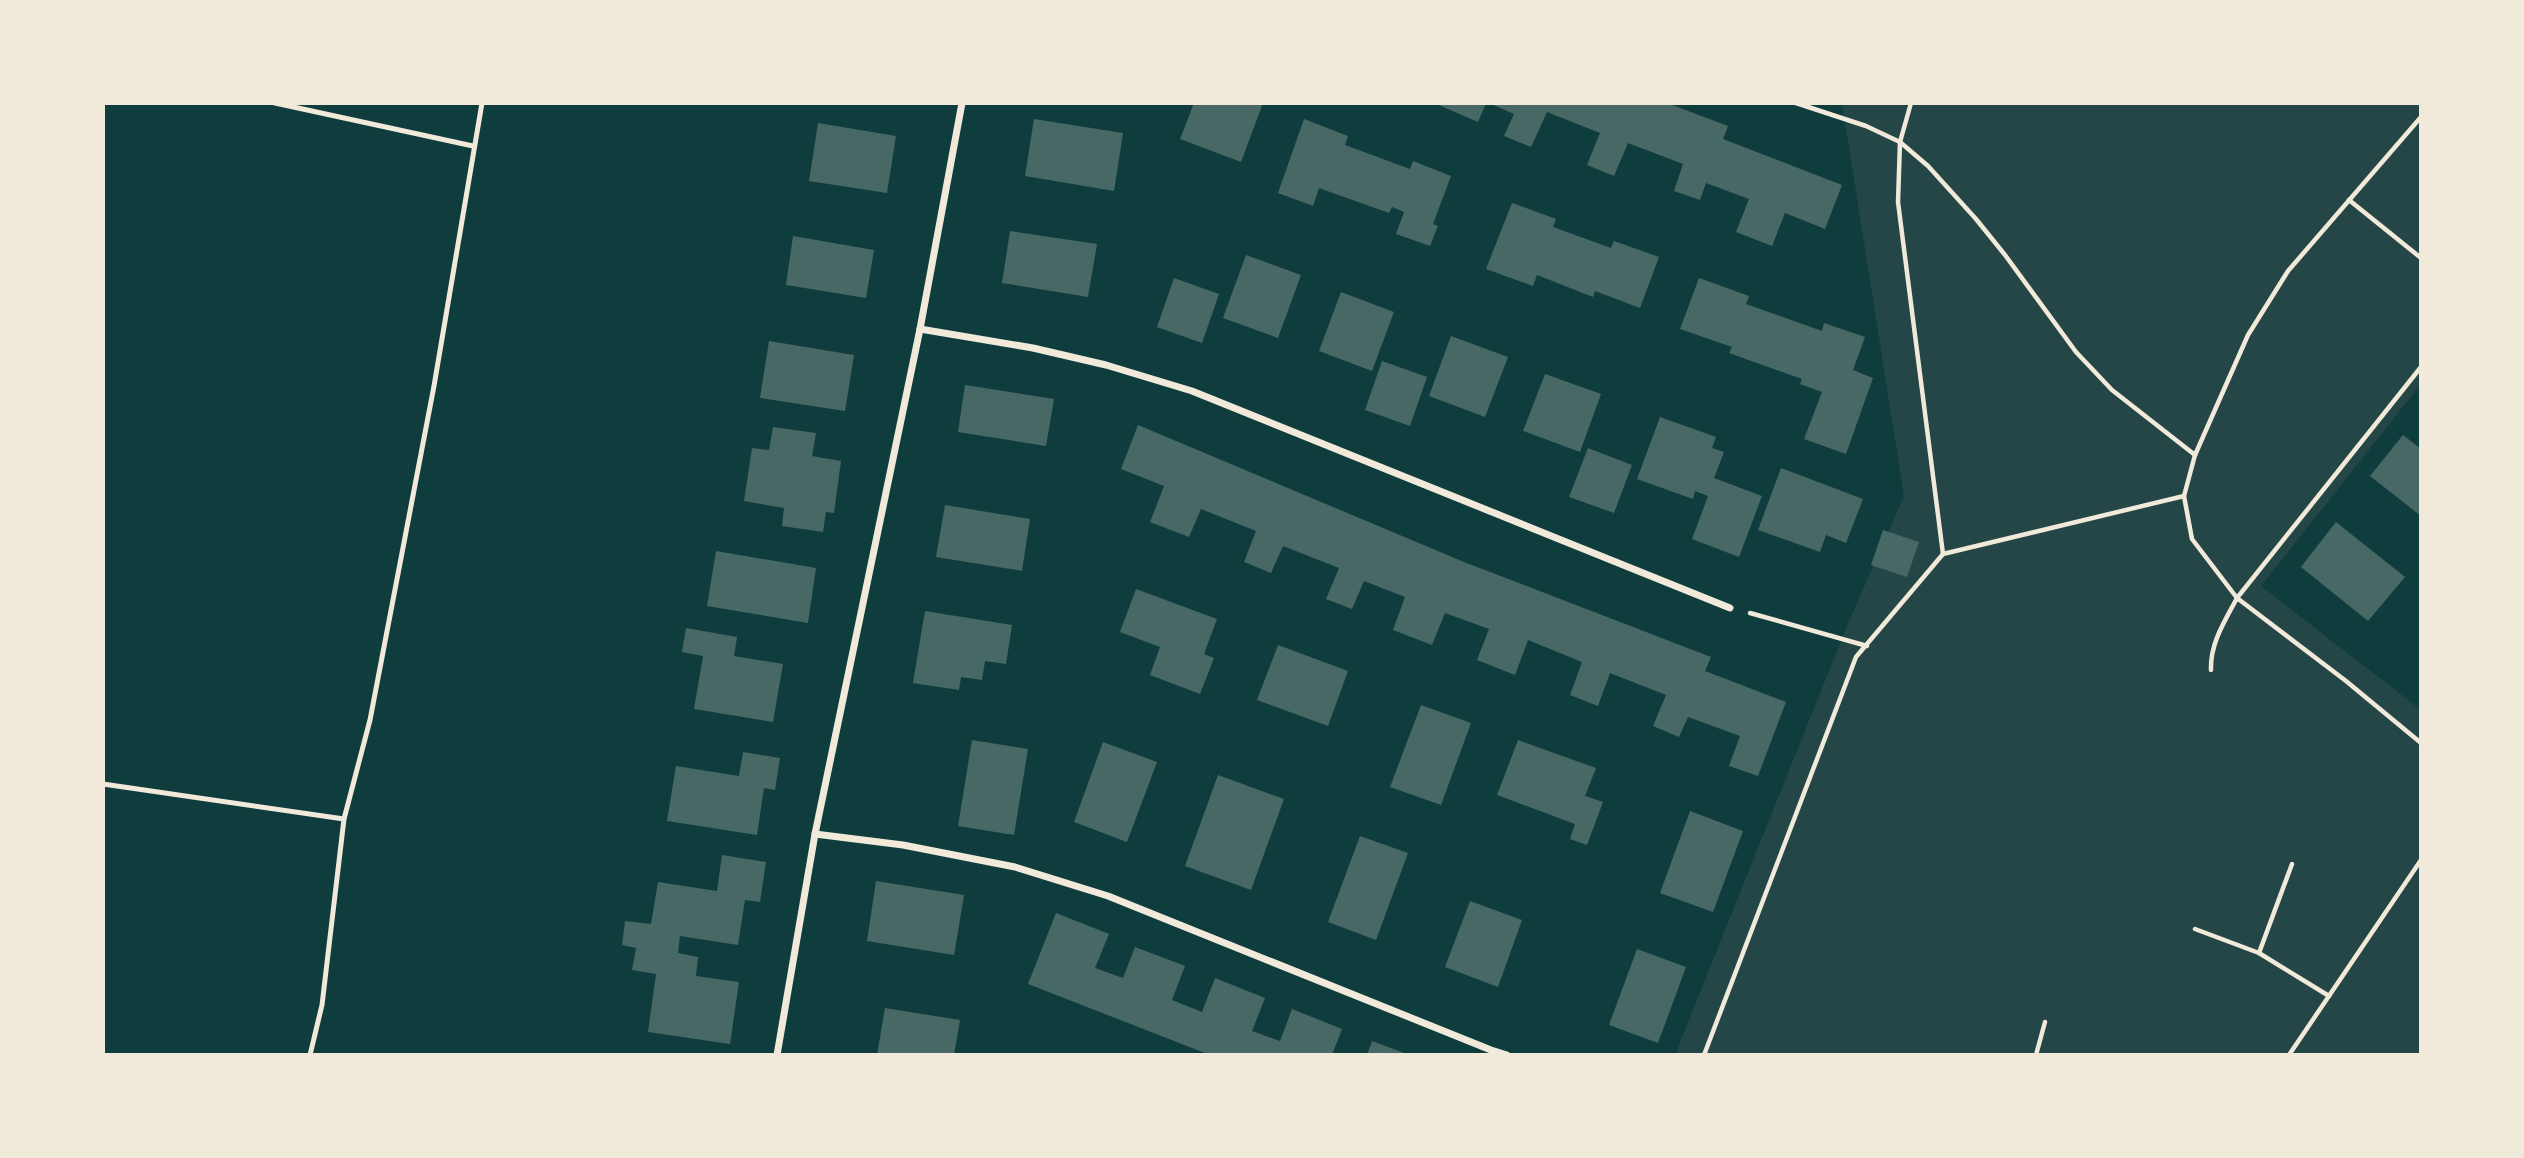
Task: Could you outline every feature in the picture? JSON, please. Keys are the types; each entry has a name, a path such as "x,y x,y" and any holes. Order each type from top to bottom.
{"street":[{"path":"778,1055 815,834 919,329 962,103"},
{"path":"919,329 1033,348 1106,365 1192,391 1730,608"},
{"path":"815,834 903,845 1015,867 1108,896 1507,1055"}],"lane":[{"path":"275,103 473,146"},
{"path":"310,1055 322,1005 344,819 375,693 434,386 482,103"},
{"path":"103,784 344,819"}],"path":[{"path":"1796,103 1866,126 1900,142 1928,166 1976,219 2076,352 2112,390 2194,455"},
{"path":"1911,103 1900,142 1898,202 1943,554"},
{"path":"2421,117 2288,271 2248,335 2194,455 2184,496 2192,539 2237,598 2346,681 2421,743"},
{"path":"2349,200 2421,258"},
{"path":"2211,670 2211,656 2220,630 2237,598 2421,367"},
{"path":"1704,1055 1856,657 1943,554 2184,496"},
{"path":"1730,608 1867,647"},
{"path":"2289,1055 2421,860"},
{"path":"2259,954 2292,864"},
{"path":"2195,929 2259,954 2329,996"},
{"path":"2036,1055 2045,1022"}],"shaded area":[{"path":"1842,103 2421,103 2421,384 2261,586 2421,710 2421,1055 1675,1055 1847,626 1904,496"}],"building":[{"path":"1194,103 1263,103 1241,162 1180,139"},
{"path":"1434,103 1486,103 1478,122"},
{"path":"1489,103 1667,103 1728,126 1723,139 1842,185 1825,229 1785,213 1772,246 1736,232 1749,199 1706,183 1700,200 1674,191 1683,164 1628,143 1614,176 1587,165 1600,133 1547,112 1531,147 1504,136 1514,114"},
{"path":"1034,119 1123,133 1114,191 1025,176"},
{"path":"1304,119 1348,136 1345,145 1410,169 1413,161 1451,176 1433,224 1438,226 1430,246 1396,234 1404,212 1392,207 1389,213 1319,188 1313,206 1278,193"},
{"path":"818,123 896,136 887,193 809,181"},
{"path":"1512,203 1556,219 1553,227 1611,248 1614,241 1659,257 1640,308 1595,291 1593,297 1537,275 1533,286 1486,269"},
{"path":"1010,231 1097,244 1088,297 1002,283"},
{"path":"793,236 874,250 866,298 786,285"},
{"path":"1246,255 1301,275 1278,338 1223,318"},
{"path":"1174,278 1219,294 1202,343 1157,327"},
{"path":"1699,278 1749,296 1746,304 1822,331 1824,323 1865,337 1853,370 1873,378 1846,454 1804,439 1822,392 1800,384 1802,379 1729,353 1732,347 1680,329"},
{"path":"1341,292 1394,312 1372,371 1319,351"},
{"path":"1451,336 1508,357 1485,417 1429,396"},
{"path":"769,341 854,355 845,411 760,398"},
{"path":"1382,361 1427,377 1410,426 1365,410"},
{"path":"1545,374 1601,394 1580,452 1523,431"},
{"path":"965,385 1054,399 1046,446 958,432"},
{"path":"1660,417 1716,437 1712,448 1724,452 1714,478 1762,496 1739,557 1692,539 1708,496 1695,491 1693,499 1637,479"},
{"path":"1138,425 1464,562 1711,657 1705,671 1786,702 1758,776 1729,766 1740,736 1688,717 1679,737 1653,726 1666,695 1610,673 1598,706 1570,695 1582,662 1528,640 1515,675 1477,660 1489,629 1445,613 1432,645 1393,630 1405,597 1364,581 1352,609 1326,599 1339,568 1283,546 1271,573 1244,562 1256,531 1201,509 1189,537 1150,522 1164,486 1121,469"},
{"path":"773,427 816,433 812,456 841,461 834,513 826,512 823,532 782,526 784,508 744,501 752,448 769,450"},
{"path":"2403,435 2421,449 2421,516 2370,476"},
{"path":"1588,448 1632,465 1614,513 1569,497"},
{"path":"1781,468 1863,499 1846,543 1826,535 1820,552 1758,530"},
{"path":"945,505 1030,519 1022,571 936,557"},
{"path":"2336,522 2405,577 2368,621 2301,567"},
{"path":"1883,530 1919,542 1907,577 1871,565"},
{"path":"716,551 816,568 808,623 707,606"},
{"path":"1136,589 1217,619 1204,654 1214,658 1200,694 1150,675 1160,647 1120,632"},
{"path":"925,611 1012,625 1006,664 985,661 982,680 961,677 959,690 913,683"},
{"path":"686,628 737,637 734,656 783,664 773,722 694,709 703,656 682,652"},
{"path":"1278,645 1348,671 1328,726 1257,700"},
{"path":"1421,705 1471,723 1441,805 1390,787"},
{"path":"972,740 1028,749 1014,835 958,826"},
{"path":"1518,740 1596,768 1585,796 1603,802 1587,845 1570,839 1575,824 1497,795"},
{"path":"1103,742 1157,762 1127,842 1074,822"},
{"path":"743,752 780,758 775,790 764,788 757,835 667,821 676,766 739,776"},
{"path":"1218,775 1284,799 1251,890 1185,866"},
{"path":"1690,811 1743,831 1713,912 1660,893"},
{"path":"1360,836 1408,853 1376,940 1328,922"},
{"path":"722,855 766,862 760,902 745,900 738,945 680,936 678,953 698,957 696,976 739,982 730,1044 648,1032 656,974 632,970 636,948 622,945 625,921 651,924 658,882 717,891"},
{"path":"876,881 964,895 954,955 867,941"},
{"path":"1470,901 1522,920 1498,987 1445,967"},
{"path":"1056,913 1109,934 1095,968 1123,978 1135,947 1185,966 1172,1000 1202,1012 1215,978 1265,998 1252,1031 1280,1041 1292,1009 1342,1029 1332,1055 1210,1055 1028,984"},
{"path":"1637,949 1686,967 1658,1043 1609,1025"},
{"path":"885,1008 960,1020 954,1055 877,1055"},
{"path":"1372,1041 1407,1054 1407,1055 1367,1055"}]}
